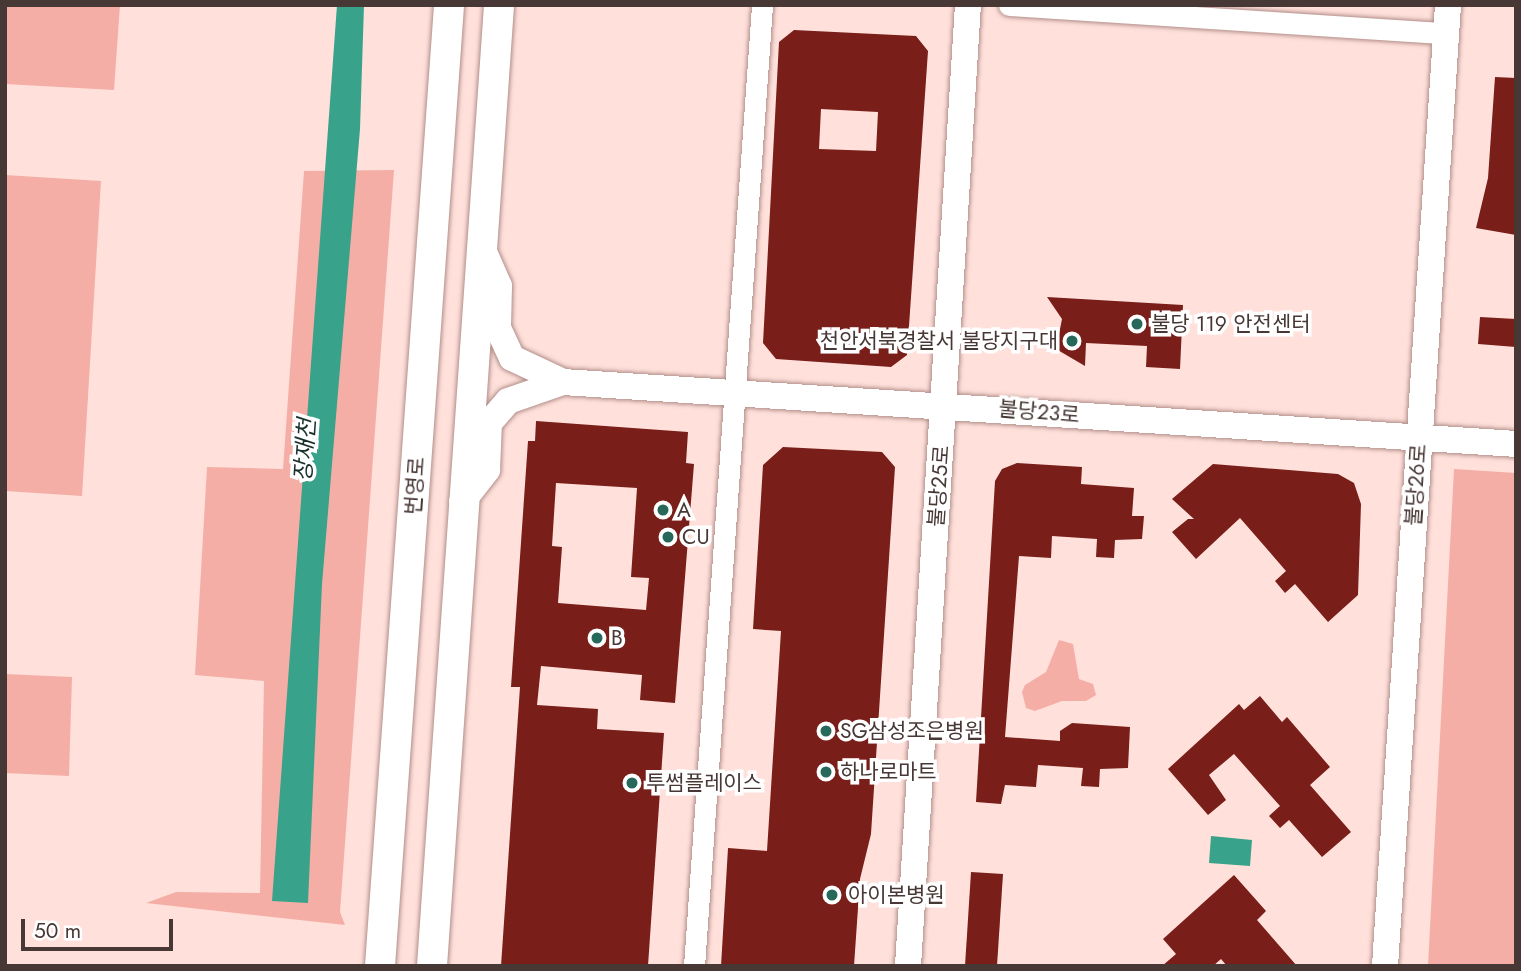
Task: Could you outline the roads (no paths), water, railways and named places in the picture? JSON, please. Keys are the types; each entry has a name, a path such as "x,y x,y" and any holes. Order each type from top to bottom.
{"main road":[{"name":"번영로","path":"380,966 449,5"},
{"path":"432,966 462,502 499,5"}],"street":[{"path":"694,966 732,391 762,5"},
{"name":"불당25로","path":"908,966 968,5"},
{"path":"1009,5 1324,15 1446,33"},
{"name":"불당26로","path":"1385,966 1448,5"},
{"path":"481,245 499,286 498,328 512,358 563,382"},
{"path":"462,502 487,470 489,423 508,401 563,382"},
{"name":"불당23로","path":"563,382 944,404 1516,444"}],"water":[{"name":"장재천","path":"337,5 364,5 360,129 322,584 308,903 272,901"},
{"path":"1211,836 1252,840 1250,866 1209,863"}],"place":[{"name":"불당 119 안전센터","path":"1137,324"},
{"name":"천안서북경찰서 불당지구대","path":"1072,341"},
{"name":"A","path":"663,510"},
{"name":"CU","path":"668,537"},
{"name":"B","path":"597,638"},
{"name":"SG삼성조은병원","path":"826,731"},
{"name":"하나로마트","path":"826,772"},
{"name":"투썸플레이스","path":"632,783"},
{"name":"아이본병원","path":"832,895"}]}
